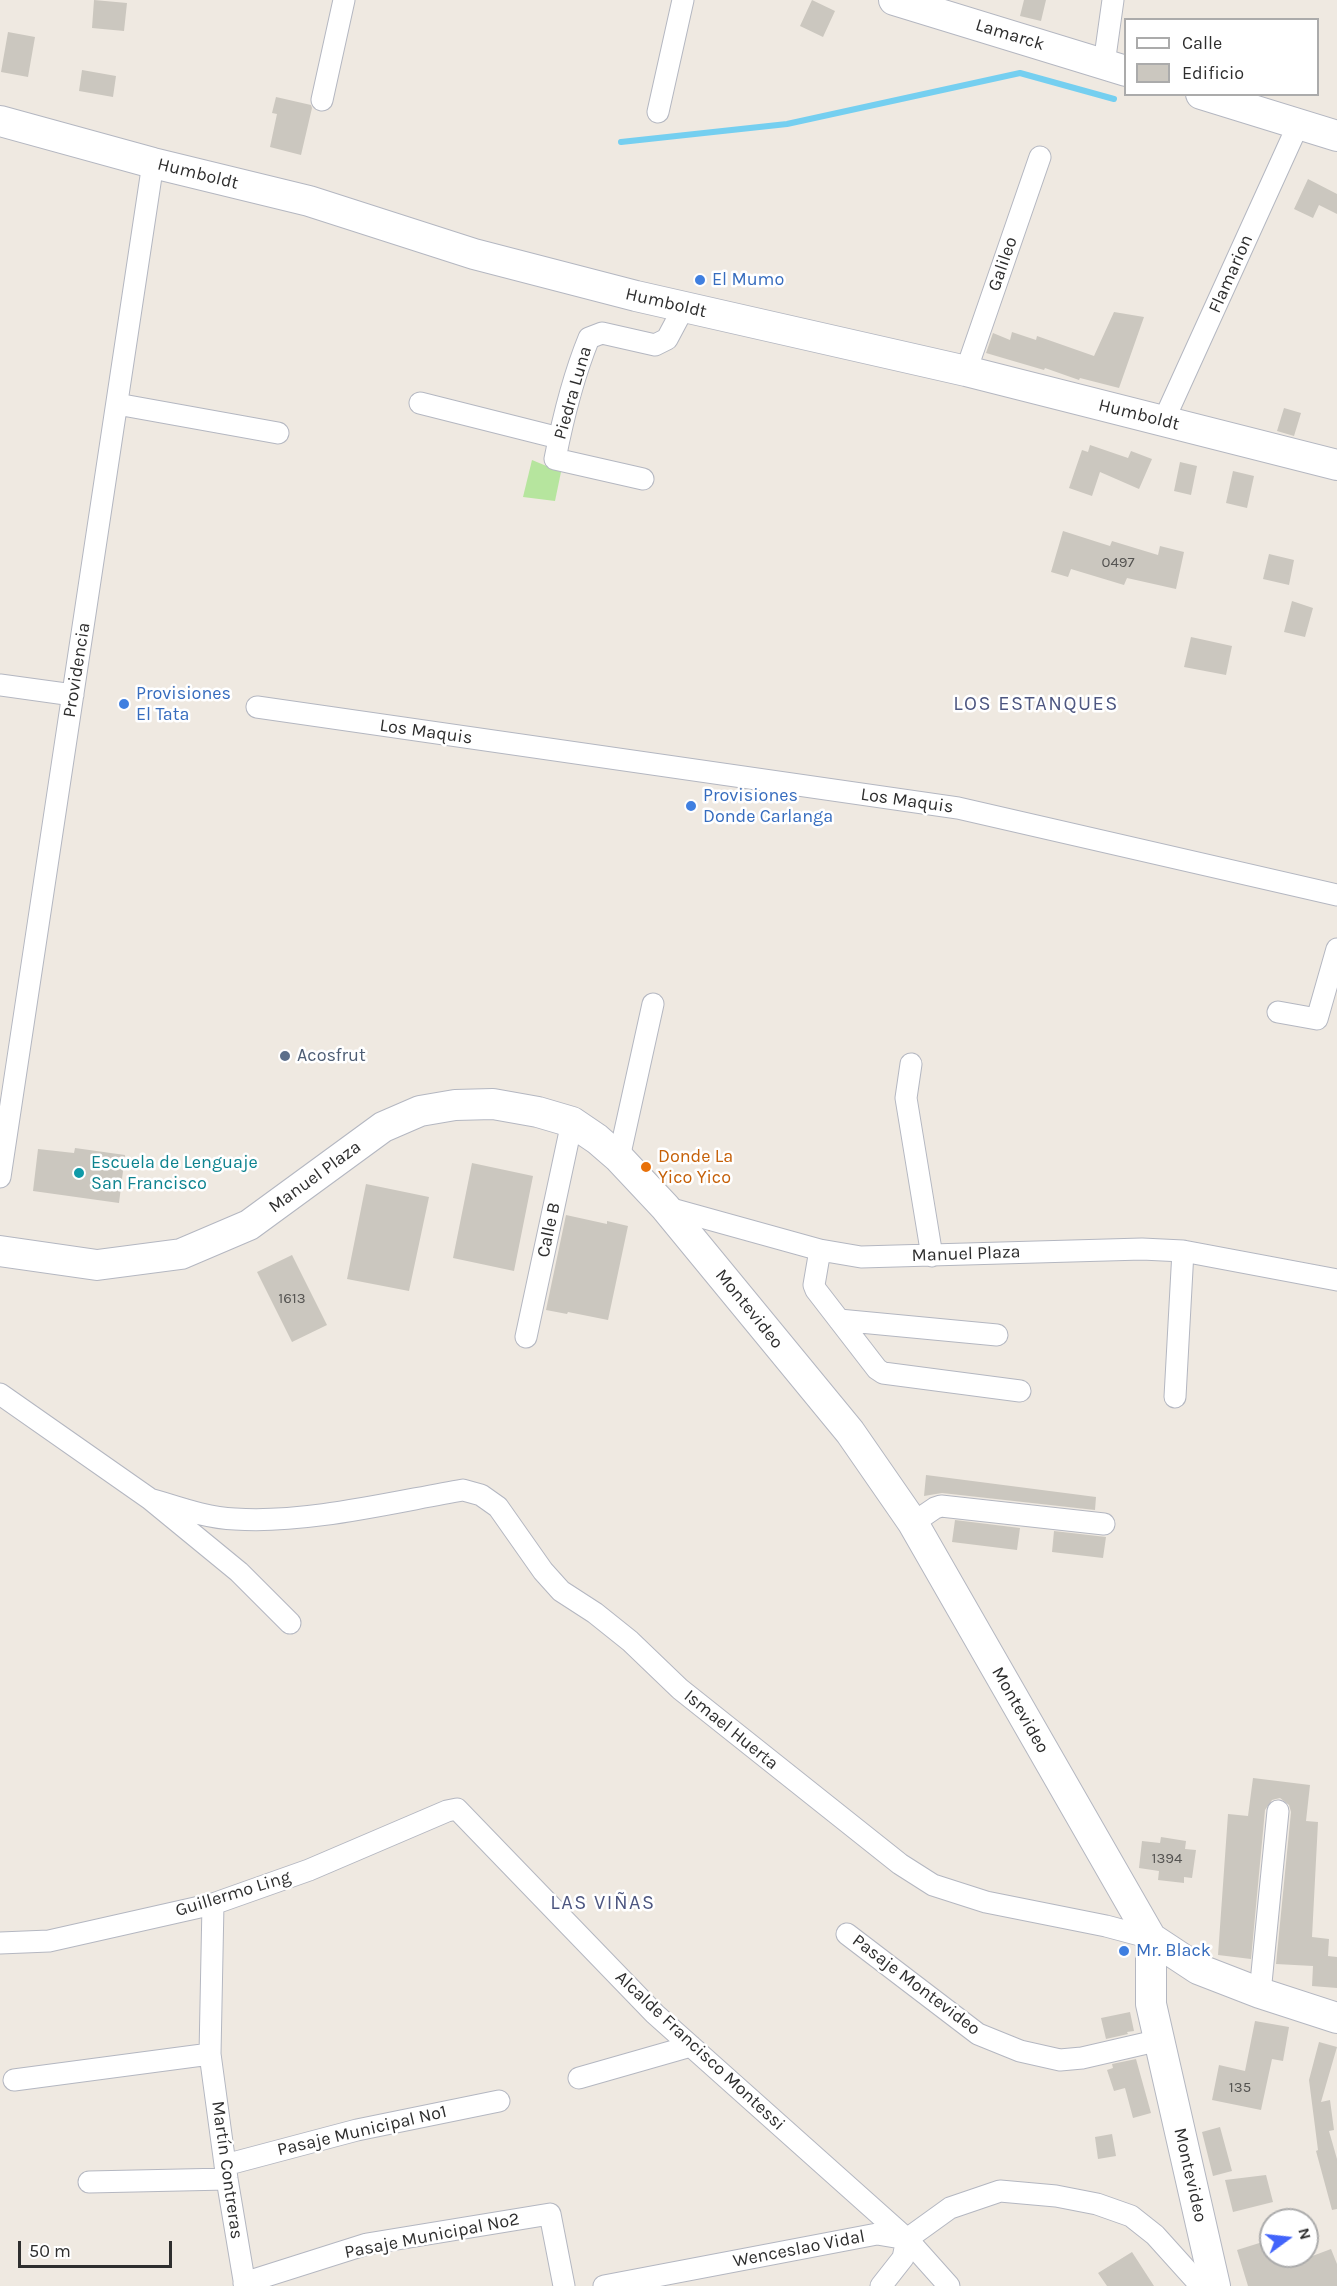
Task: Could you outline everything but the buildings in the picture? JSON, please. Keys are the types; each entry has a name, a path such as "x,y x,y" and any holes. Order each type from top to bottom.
{"street":[{"path":"322,100 344,0"},
{"path":"658,112 683,0"},
{"path":"1113,0 1115,68"},
{"name":"Lamarck","path":"911,2 1115,68"},
{"path":"1207,96 1337,136"},
{"name":"Humboldt","path":"0,121 153,163 309,201 474,254 684,307 966,371 1337,465"},
{"name":"Flamarion","path":"1163,422 1298,125"},
{"name":"Galileo","path":"966,371 1040,157"},
{"name":"Providencia","path":"0,1177 153,163"},
{"name":"Piedra Luna","path":"643,479 555,459 559,438 578,364 589,338 602,333 655,345 667,339 684,307"},
{"path":"420,403 559,438"},
{"path":"117,404 278,433"},
{"path":"0,685 73,695"},
{"name":"Los Maquis","path":"257,707 958,808 1337,895"},
{"path":"1278,1012 1317,1018 1337,949"},
{"path":"619,1158 653,1004"},
{"path":"911,1064 906,1098 932,1256"},
{"name":"Manuel Plaza","path":"0,1251 97,1265 181,1254 249,1225 383,1127 420,1111 455,1105 493,1104 538,1112 572,1122 597,1138 619,1158 665,1207 820,1250 861,1257 1142,1249 1183,1251 1337,1280"},
{"name":"Calle B","path":"526,1337 572,1122"},
{"name":"Montevideo","path":"665,1207 850,1432 913,1523 1152,1938 1151,2004 1215,2286"},
{"path":"820,1250 814,1285 818,1294 872,1364 883,1372 1020,1391"},
{"path":"1175,1397 1183,1251"},
{"path":"839,1320 997,1335"},
{"path":"0,1394 150,1499 238,1572 290,1623"},
{"name":"Ismael Huerta","path":"150,1499 234,1520 288,1518 334,1512 463,1490 481,1495 498,1507 543,1571 561,1591 595,1613 630,1641 680,1689 900,1864 933,1885 986,1902 1106,1926 1152,1938 1198,1969 1260,1993 1337,2018"},
{"path":"913,1523 941,1506 1104,1524"},
{"name":"Guillermo Ling","path":"0,1942 49,1941 213,1904 309,1870 447,1811 457,1809"},
{"name":"Alcalde Francisco Montessi","path":"457,1809 655,2014 907,2240 949,2286"},
{"path":"1260,1993 1278,1810"},
{"name":"Martín Contreras","path":"213,1904 210,2054 244,2285"},
{"name":"Pasaje Montevideo","path":"847,1934 978,2034 1020,2051 1060,2060 1082,2058 1160,2040"},
{"path":"579,2078 691,2046"},
{"path":"15,2080 210,2054"},
{"name":"Pasaje Municipal Nº1","path":"89,2182 226,2172 357,2130 499,2100"},
{"path":"881,2286 903,2258 907,2240 950,2208 1000,2191 1056,2196 1097,2204 1131,2216 1155,2235 1201,2286"},
{"name":"Pasaje Municipal Nº2","path":"244,2285 367,2244 550,2214 564,2286"},
{"name":"Wenceslao Vidal","path":"604,2286 877,2234 907,2240"}],"green space":[{"path":"532,460 561,472 555,501 523,497"}],"waterway":[{"path":"621,142 787,124 1020,73 1114,99"}],"place":[{"name":"El Mumo","path":"700,280"},
{"name":"Provisiones El Tata","path":"124,704"},
{"name":"Provisiones Donde Carlanga","path":"691,806"},
{"name":"Acosfrut","path":"285,1056"},
{"name":"Donde La Yico Yico","path":"646,1167"},
{"name":"Escuela de Lenguaje San Francisco","path":"79,1173"},
{"name":"Mr. Black","path":"1124,1951"}],"district":[{"name":"LOS ESTANQUES","path":"1036,704"},
{"name":"LAS VIÑAS","path":"603,1903"}]}
